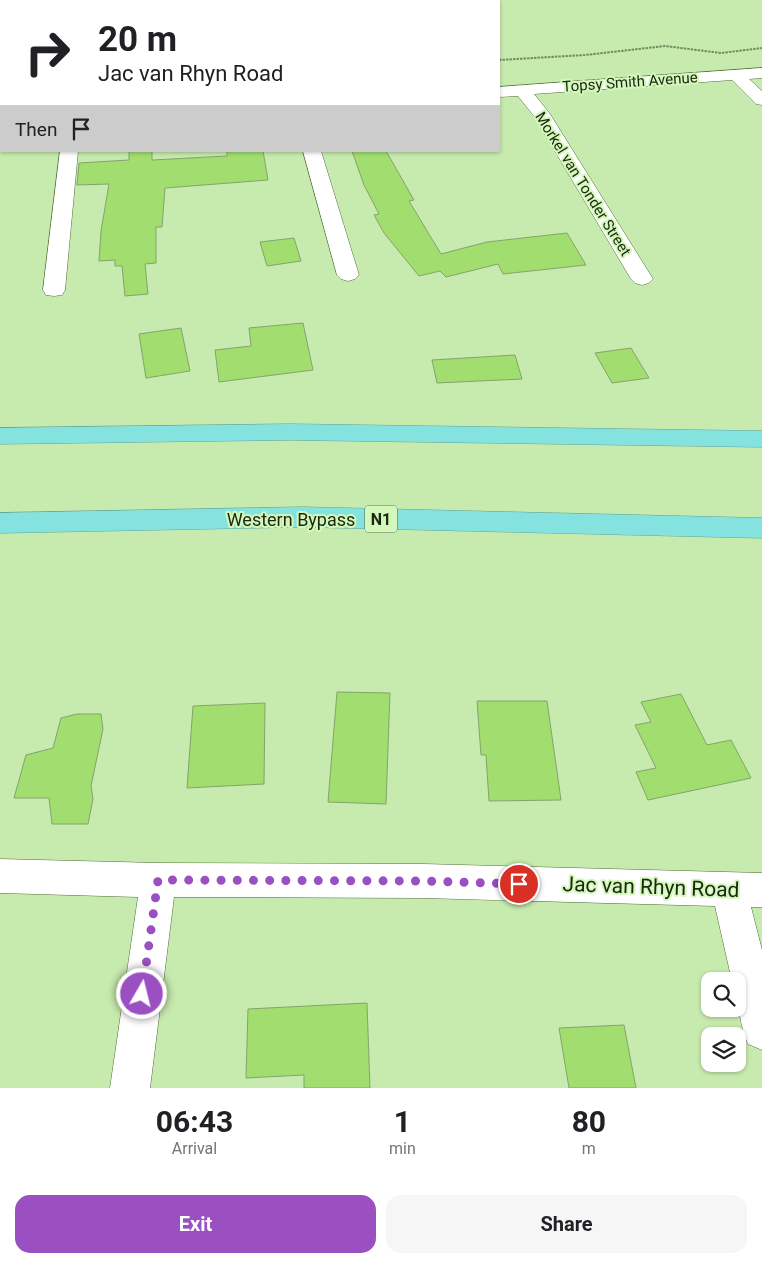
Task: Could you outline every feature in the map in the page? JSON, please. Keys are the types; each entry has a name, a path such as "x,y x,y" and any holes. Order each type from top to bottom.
{"highway":[{"path":"0,436 290,432 762,439"},
{"name":"Western Bypass","path":"0,523 302,517 762,528"}],"street":[{"name":"Topsy Smith Avenue","path":"500,92 762,73"},
{"path":"736,74 762,100"},
{"name":"Morkel van Tonder Street","path":"522,90 541,114 642,279"},
{"path":"54,290 69,152"},
{"path":"312,152 348,274"},
{"name":"Jac van Rhyn Road","path":"0,876 158,880 423,881 746,890"},
{"path":"130,1088 158,880"},
{"path":"746,890 762,1030"}],"path":[{"path":"500,60 585,55 664,46 721,52 762,48"}],"building":[{"path":"129,152 152,152 152,160 227,156 227,152 263,152 268,180 165,188 162,227 156,227 156,263 145,264 148,294 125,296 122,266 115,266 115,260 99,261 101,231 109,184 77,185 79,163 129,160"},
{"path":"352,152 387,152 414,200 409,201 441,254 487,242 567,233 586,265 503,274 498,264 446,277 440,271 419,276 384,233 374,215 379,214 364,185"},
{"path":"294,238 301,261 267,266 260,242"},
{"path":"303,323 313,370 219,382 215,350 251,346 249,328"},
{"path":"181,328 190,371 146,378 139,334"},
{"path":"631,348 649,378 612,383 595,353"},
{"path":"515,355 522,379 437,383 432,360"},
{"path":"337,692 390,693 386,804 328,802"},
{"path":"681,694 707,745 731,740 751,778 648,800 636,772 656,768 635,725 651,722 641,702"},
{"path":"477,701 547,701 561,800 489,801 486,755 481,755"},
{"path":"265,703 264,784 187,788 193,706"},
{"path":"77,714 101,714 103,729 91,786 93,799 88,824 52,824 49,798 14,798 26,755 53,748 61,718"},
{"path":"367,1003 370,1088 304,1088 304,1075 246,1078 248,1009"},
{"path":"624,1025 636,1088 569,1088 559,1028"}],"route":[{"path":"142,994 158,880 423,881 519,884"}]}
